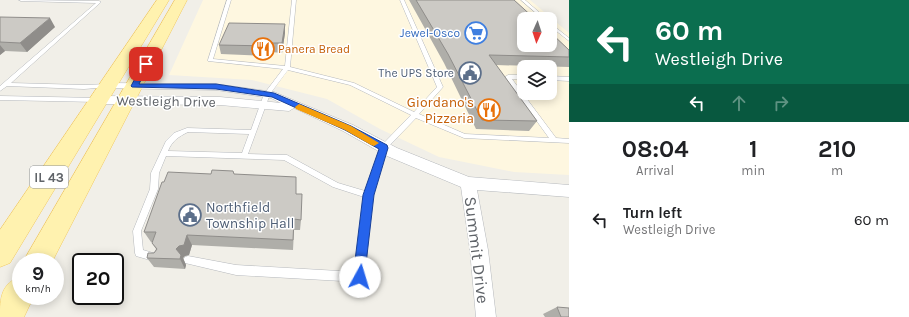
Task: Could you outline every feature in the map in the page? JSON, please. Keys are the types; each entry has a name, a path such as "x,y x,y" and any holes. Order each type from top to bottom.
{"main road":[{"name":"IL 43","path":"0,254 163,0"},
{"name":"IL 43","path":"42,253 181,0"},
{"path":"7,317 13,305"}],"street":[{"name":"Westleigh Drive","path":"103,93 130,93 216,87 305,110 348,128 383,148 468,183 569,191"},
{"name":"Westleigh Drive","path":"103,93 130,93 220,101 265,99"},
{"name":"Summit Drive","path":"468,183 479,250 486,317"}],"lane":[{"path":"0,89 99,2 21,0"},
{"path":"229,0 210,60 287,68 352,84 415,115 464,136 569,141"},
{"path":"244,156 265,99 287,68 294,0"},
{"path":"188,260 236,270 360,277 368,195 383,148 440,87 402,0"},
{"path":"523,0 536,12"},
{"path":"557,30 569,40"},
{"path":"517,77 508,77 517,89"},
{"path":"557,78 569,79"},
{"path":"6,84 103,93"},
{"path":"0,98 103,93"},
{"path":"525,100 555,141"},
{"path":"157,258 139,253 138,231 154,189 155,173 168,143 176,135 187,130 253,132"},
{"path":"164,153 285,157 336,185 368,195"}],"shaded area":[{"path":"203,0 530,0 544,12 517,12 517,52 557,52 557,23 569,33 569,175 514,172 439,157 380,129 327,99 252,80 169,75"}],"building":[{"name":"Jewel-Osco","path":"416,0 514,0 527,12 517,12 517,52 557,52 557,39 569,50 569,57 489,55 517,94 517,100 522,100 537,121 482,120 448,54"},
{"path":"0,17 50,18 20,43 0,42"},
{"path":"229,23 285,24 282,43 271,43 270,46 219,45"},
{"path":"212,170 233,171 234,174 296,177 296,194 302,194 301,220 294,219 293,240 187,235 184,245 179,246 176,249 181,255 180,259 147,258 148,253 154,253 157,249 152,243 156,232 144,232 162,182 164,182 168,172 211,174"},
{"path":"557,307 569,308 569,317 561,317"}],"slow traffic":[{"path":"299,107 348,128 374,143"}],"place":[{"name":"Jewel-Osco","path":"476,33"},
{"name":"Panera Bread","path":"263,49"},
{"name":"The UPS Store","path":"470,73"},
{"name":"Giordano's Pizzeria","path":"489,110"},
{"name":"Northfield Township Hall","path":"190,215"}],"route":[{"path":"146,64 134,86 216,87 247,90 274,95 348,128 383,148 368,195 360,277"}]}
